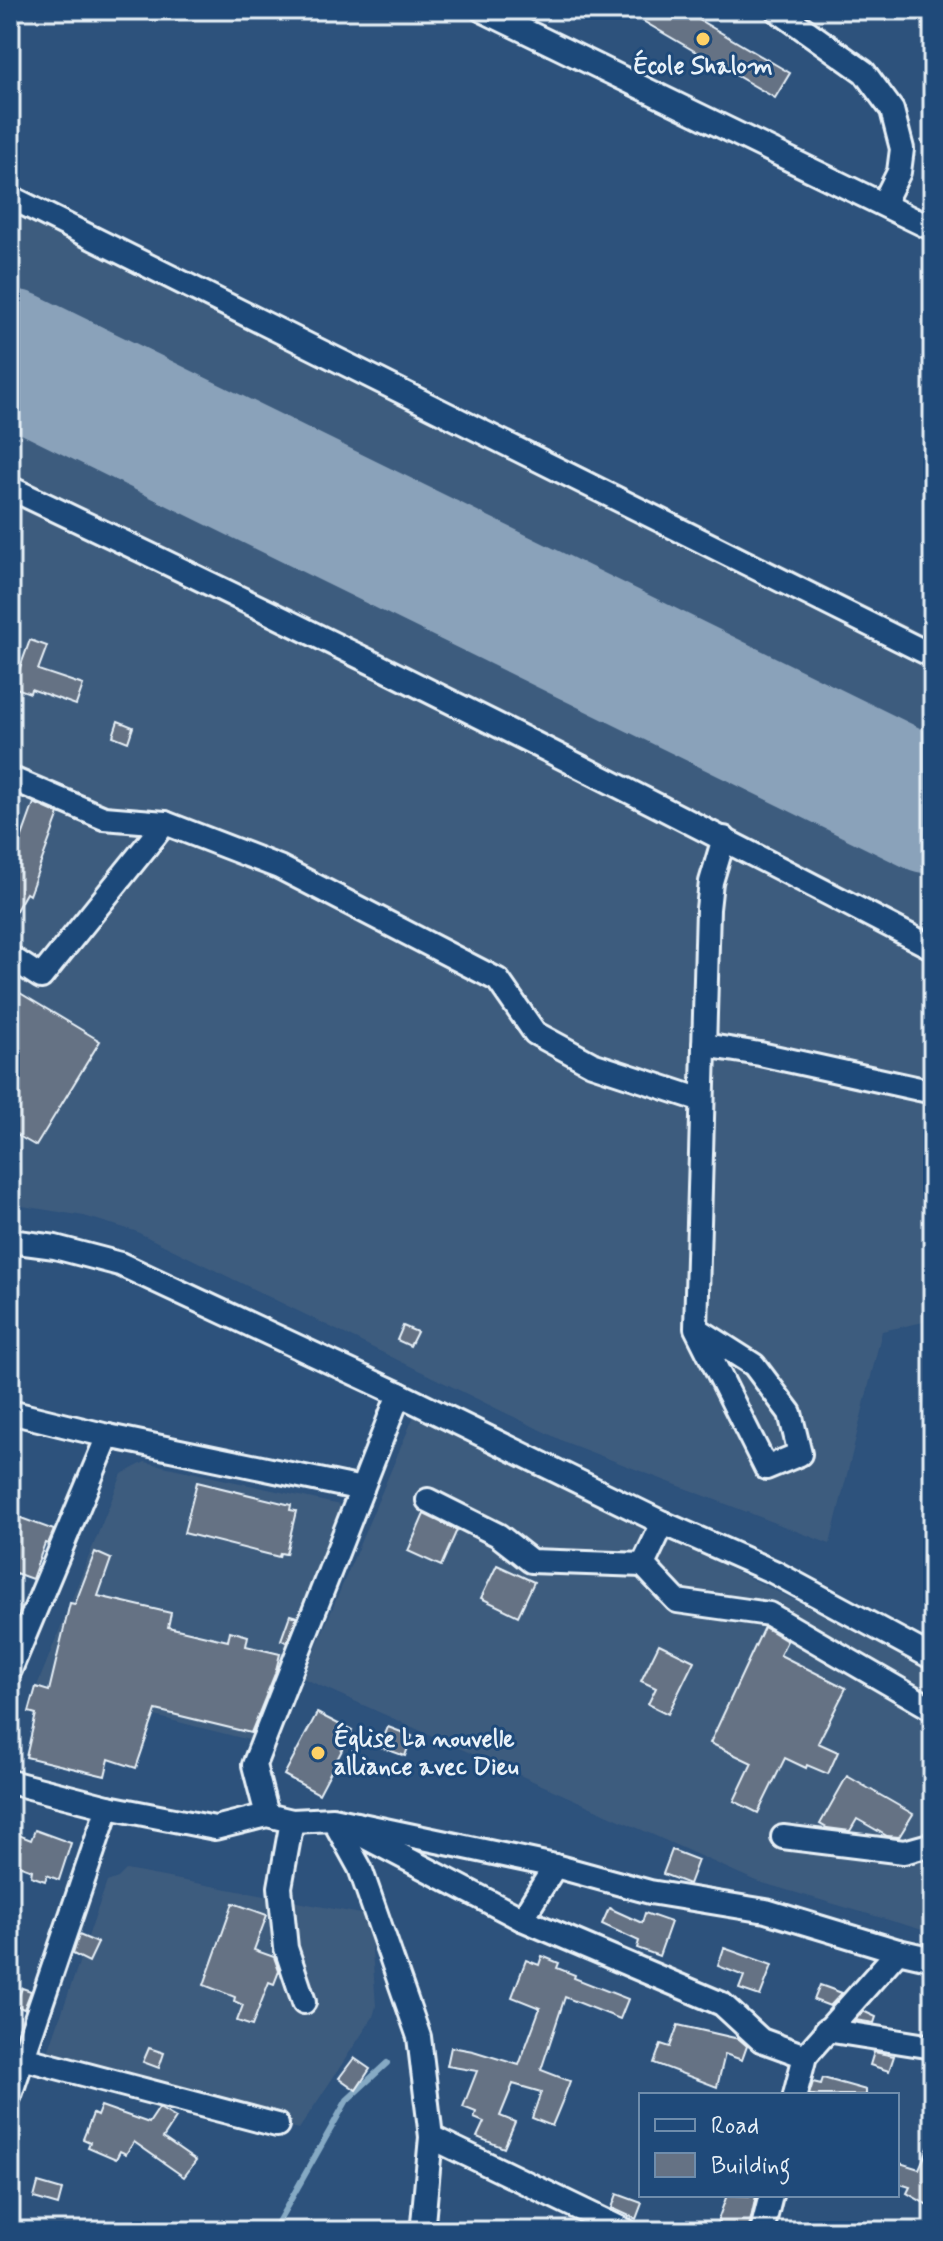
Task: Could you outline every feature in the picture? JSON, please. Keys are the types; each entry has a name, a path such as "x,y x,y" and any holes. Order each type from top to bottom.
{"street":[{"path":"482,10 511,15 933,229"},
{"path":"777,10 864,72 892,110 902,149 899,172 883,204"},
{"path":"10,197 933,656"},
{"path":"10,488 283,617 724,838 933,948"},
{"path":"10,778 104,818 165,823 279,867 498,980 535,1033 592,1064 702,1100"},
{"path":"10,957 41,977 165,823"},
{"path":"696,1328 754,1365 790,1413 800,1454 766,1468 696,1328 708,909 711,882 724,838"},
{"path":"704,1045 933,1092"},
{"path":"10,1241 55,1247 120,1264 399,1394 663,1523 774,1572 933,1658"},
{"path":"267,1815 254,1765 399,1394"},
{"path":"10,1412 108,1436 362,1489"},
{"path":"10,1670 20,1619 108,1436"},
{"path":"428,1500 498,1535 531,1561 643,1565 677,1601 769,1614 933,1709"},
{"path":"643,1565 663,1523"},
{"path":"10,1782 108,1807 215,1828 267,1815 292,1821 333,1819 555,1866 650,1892 766,1911 933,1959"},
{"path":"10,2095 16,2056 108,1807"},
{"path":"333,1819 384,1849 522,1919 722,2004 761,2040 805,2056"},
{"path":"333,1819 360,1868 419,2037 431,2137 423,2223 429,2231"},
{"path":"292,1821 280,1887 286,1948 304,2002"},
{"path":"783,1837 904,1852 933,1844"},
{"path":"522,1919 555,1866"},
{"path":"796,2093 805,2056 898,1951"},
{"path":"826,2030 933,2047"},
{"path":"16,2056 277,2125"},
{"path":"431,2137 626,2231"},
{"path":"762,2231 770,2197"}],"shaded area":[{"path":"10,183 933,639 933,1320 882,1331 830,1544 565,1442 135,1231 84,1216 10,1204"},
{"path":"414,1416 631,1517 645,1527 654,1543 672,1540 933,1668 933,1933 756,1881 303,1678"},
{"path":"145,1462 349,1507 265,1744 37,1686 122,1474"},
{"path":"126,1870 361,1914 370,1924 376,2006 373,2017 299,2129 56,2071 46,2058 107,1882 118,1878"}],"building":[{"path":"624,10 682,10 790,73 775,98"},
{"path":"30,640 47,646 38,670 83,685 76,705 31,689 30,693 13,687"},
{"path":"118,721 133,727 128,742 113,736"},
{"path":"34,803 59,814 29,895 26,893 10,921 10,870"},
{"path":"10,987 100,1041 36,1146 10,1131"},
{"path":"403,1326 417,1332 410,1346 397,1340"},
{"path":"197,1482 291,1505 290,1510 296,1511 286,1554 280,1553 279,1557 184,1533"},
{"path":"10,1514 54,1530 48,1544 45,1543 32,1579 10,1571"},
{"path":"424,1514 457,1530 441,1566 408,1551"},
{"path":"95,1552 111,1559 98,1596 171,1613 168,1627 228,1641 230,1631 248,1636 246,1646 280,1654 251,1733 156,1710 136,1768 109,1759 105,1776 26,1757 36,1714 29,1712 36,1687 49,1691 70,1603 75,1604"},
{"path":"497,1565 534,1582 518,1616 481,1598"},
{"path":"290,1615 297,1617 287,1642 281,1640"},
{"path":"764,1627 787,1641 780,1655 846,1688 818,1743 838,1752 828,1774 785,1758 758,1813 734,1801 752,1763 710,1743"},
{"path":"659,1644 694,1661 668,1714 648,1704 656,1688 641,1681"},
{"name":"Église La nouvelle alliance avec Dieu","path":"317,1713 352,1731 319,1794 284,1775"},
{"path":"388,1727 412,1736 405,1756 380,1747"},
{"path":"847,1776 913,1814 899,1837 887,1836 857,1819 850,1831 820,1824"},
{"path":"35,1830 71,1843 59,1880 47,1875 45,1881 31,1876 32,1870 10,1862 19,1835 31,1840"},
{"path":"672,1850 698,1860 689,1884 663,1874"},
{"path":"233,1903 267,1915 254,1950 274,1957 279,1971 274,1984 269,1982 252,2026 237,2021 243,2005 234,2001 235,1997 204,1985"},
{"path":"609,1908 642,1923 645,1913 671,1922 659,1956 637,1948 639,1941 602,1924"},
{"path":"79,1935 98,1943 89,1962 73,1954"},
{"path":"724,1948 772,1965 760,1996 739,1989 744,1976 718,1966"},
{"path":"542,1956 559,1963 557,1968 575,1975 574,1978 628,1999 620,2019 565,1997 541,2070 570,2081 564,2097 552,2126 532,2118 541,2092 513,2084 500,2116 515,2122 504,2148 477,2137 484,2122 474,2118 476,2112 463,2107 477,2071 447,2066 451,2047 519,2065 540,2008 512,1997 526,1960 539,1965"},
{"path":"820,1985 842,1993 830,2006 814,2000"},
{"path":"22,1988 31,1991 24,2009 15,2006"},
{"path":"863,2011 876,2017 874,2023 855,2020"},
{"path":"678,2025 739,2039 747,2046 742,2060 725,2054 717,2087 654,2063 661,2044 670,2047"},
{"path":"149,2048 164,2053 159,2068 143,2062"},
{"path":"874,2052 894,2056 889,2071 870,2065"},
{"path":"354,2058 370,2069 356,2090 339,2078"},
{"path":"823,2078 866,2090 866,2093 810,2093 813,2082 821,2084"},
{"path":"101,2106 149,2123 159,2108 176,2118 163,2138 196,2161 184,2177 134,2142 126,2154 120,2151 116,2159 88,2147 90,2142 83,2139 93,2114 97,2116"},
{"path":"933,2137 933,2208 907,2193 910,2187 899,2184 899,2163 919,2169"},
{"path":"38,2183 62,2190 58,2205 34,2198"},
{"path":"617,2194 642,2203 636,2219 612,2208"},
{"path":"726,2197 756,2197 748,2231 714,2231"}],"waterway":[{"path":"273,2231 347,2100 387,2063"}],"runway":[{"path":"10,355 933,808"}],"place":[{"name":"École Shalom","path":"703,39"},
{"name":"Église La nouvelle alliance avec Dieu","path":"318,1753"}]}
